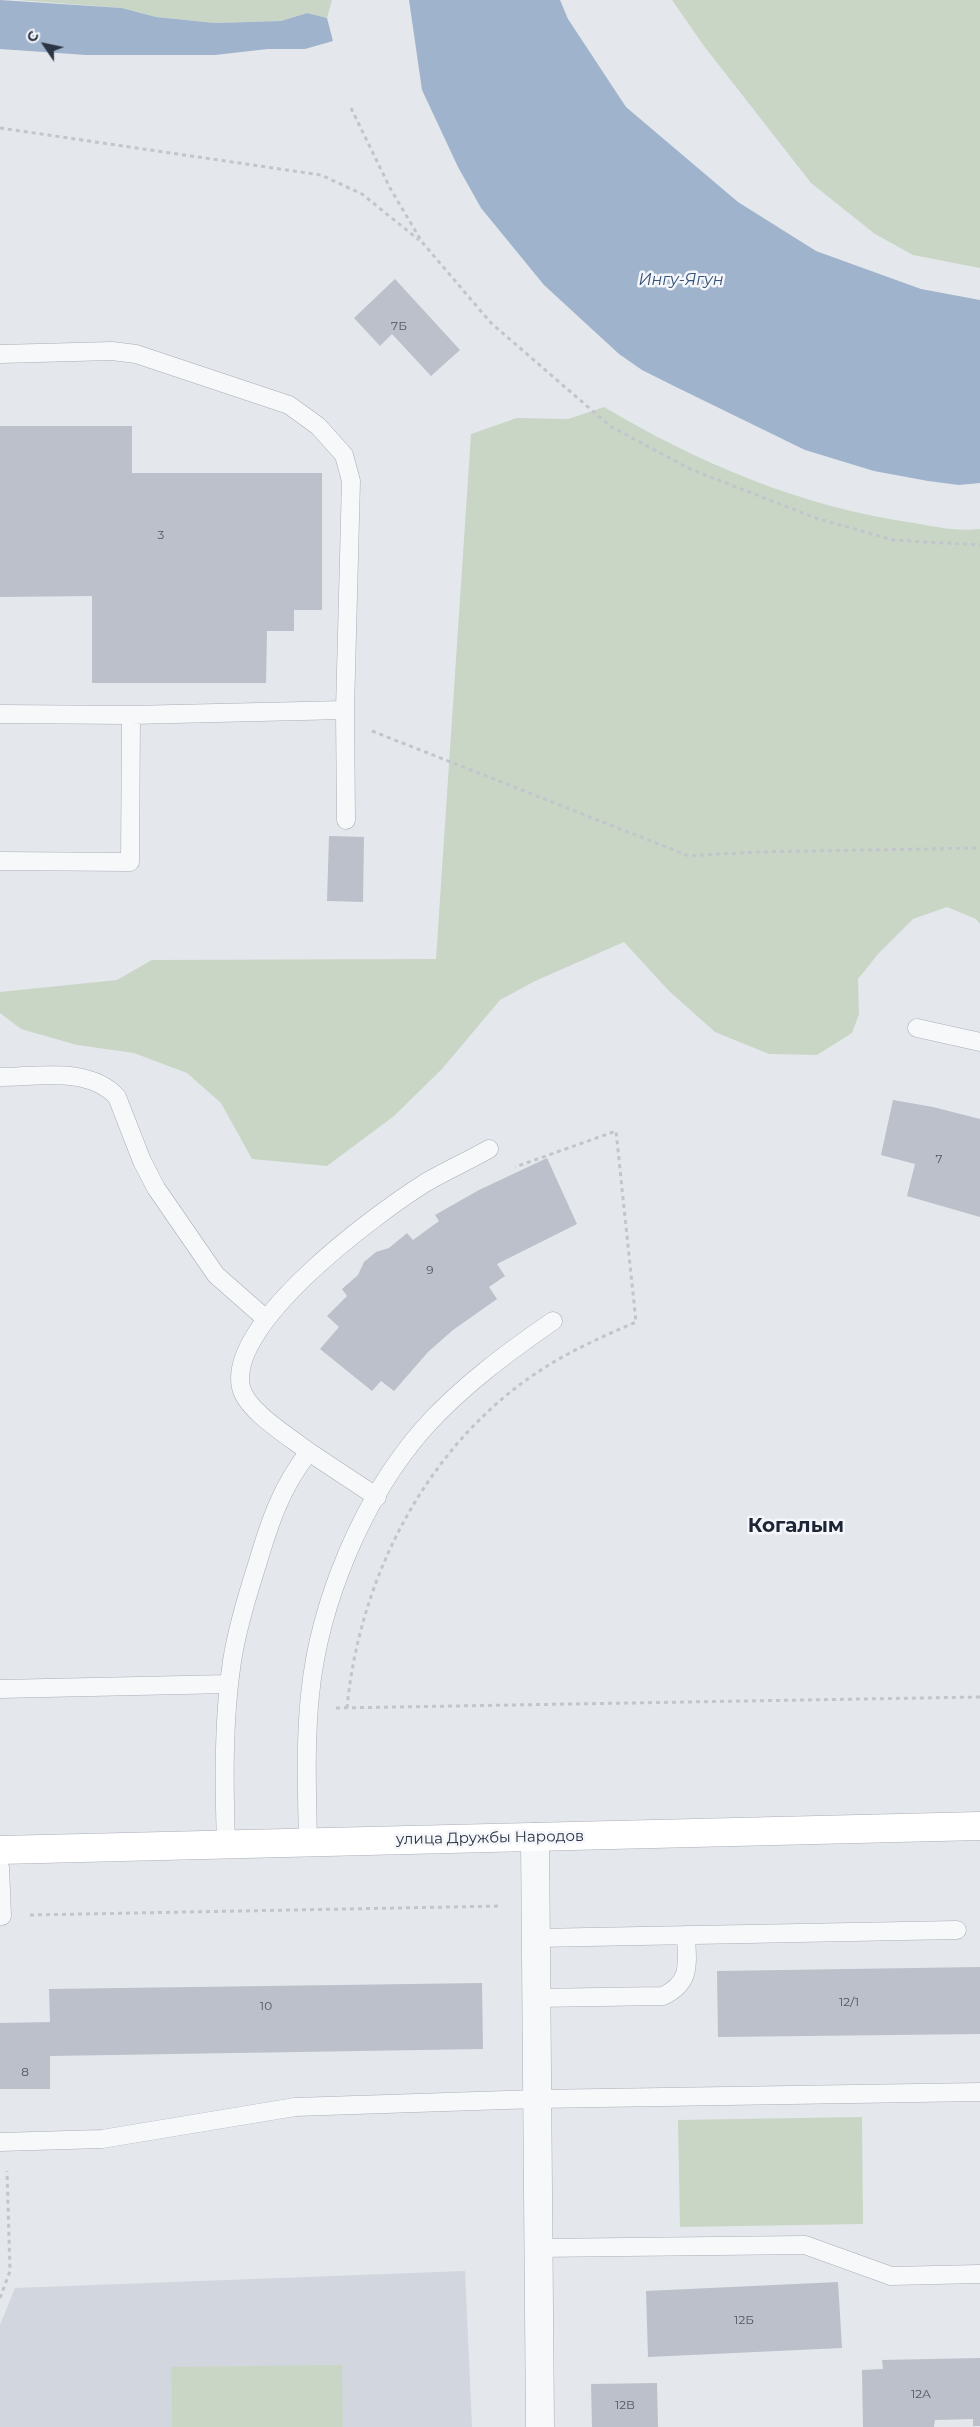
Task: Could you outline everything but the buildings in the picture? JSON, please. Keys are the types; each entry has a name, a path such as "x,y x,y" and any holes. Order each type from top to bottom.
{"main road":[{"name":"улица Дружбы Народов","path":"0,1850 980,1826"}],"street":[{"path":"535,1837 540,2427"}],"lane":[{"path":"0,354 112,351 136,354 289,405 318,426 344,455 351,481 345,710 346,820"},
{"path":"0,714 130,715 345,710"},
{"path":"0,861 130,862 130,715"},
{"path":"917,1028 980,1042"},
{"path":"0,1078 71,1076 100,1083 118,1097 142,1161 156,1188 216,1275 266,1319"},
{"path":"377,1497 309,1452 273,1425 248,1402 241,1389 239,1370 242,1357 266,1319 310,1272 362,1227 425,1183 489,1149"},
{"path":"308,1842 307,1734 315,1660 326,1613 340,1572 377,1497 397,1464 425,1427 469,1385 513,1348 553,1321"},
{"path":"226,1844 225,1776 229,1684 237,1636 269,1524 292,1473 309,1452"},
{"path":"0,1689 229,1684"},
{"path":"0,1868 1,1916"},
{"path":"536,1938 957,1930"},
{"path":"536,1998 663,1996 675,1990 683,1980 687,1968 686,1935"},
{"path":"3,2142 102,2139 295,2107 537,2099 980,2092"},
{"path":"537,2248 805,2245 891,2276 980,2274"}],"path":[{"path":"351,108 390,188 422,242 491,323 610,426 690,469 816,518 893,540 980,545"},
{"path":"0,128 321,175 362,194 422,242"},
{"path":"371,730 689,856 755,852 980,848"},
{"path":"335,1708 980,1697"},
{"path":"1,1916 536,1906"},
{"path":"0,2298 10,2271 3,2142"}],"shaded area":[{"path":"465,2271 472,2427 0,2427 0,2325 15,2288"}],"green space":[{"path":"18,0 332,0 327,18 307,13 281,21 215,23 156,17 122,8"},
{"path":"672,0 980,0 980,268 913,255 875,234 811,183 704,46"},
{"path":"604,407 713,464 789,493 868,515 944,528 980,529 980,924 976,919 947,907 913,919 878,954 858,979 859,1014 852,1033 817,1055 769,1054 715,1032 669,991 624,942 535,981 500,1000 442,1069 394,1116 327,1166 252,1159 221,1103 187,1073 134,1053 77,1045 21,1029 0,1013 0,992 117,980 152,960 436,959 471,434 517,418 568,419"},
{"path":"862,2117 863,2224 680,2227 678,2120"},
{"path":"342,2365 343,2427 172,2427 171,2367"}],"water":[{"path":"0,0 122,8 156,17 215,23 281,21 307,13 327,18 333,41 305,49 268,49 215,55 86,55 0,49"},
{"name":"Ингу-Ягун","path":"409,0 560,0 568,19 626,107 738,202 816,251 921,289 980,300 980,483 959,485 874,471 805,450 642,370 619,354 544,285 481,208 458,167 422,90"}],"district":[{"name":"Когалым","path":"796,1526"}]}
